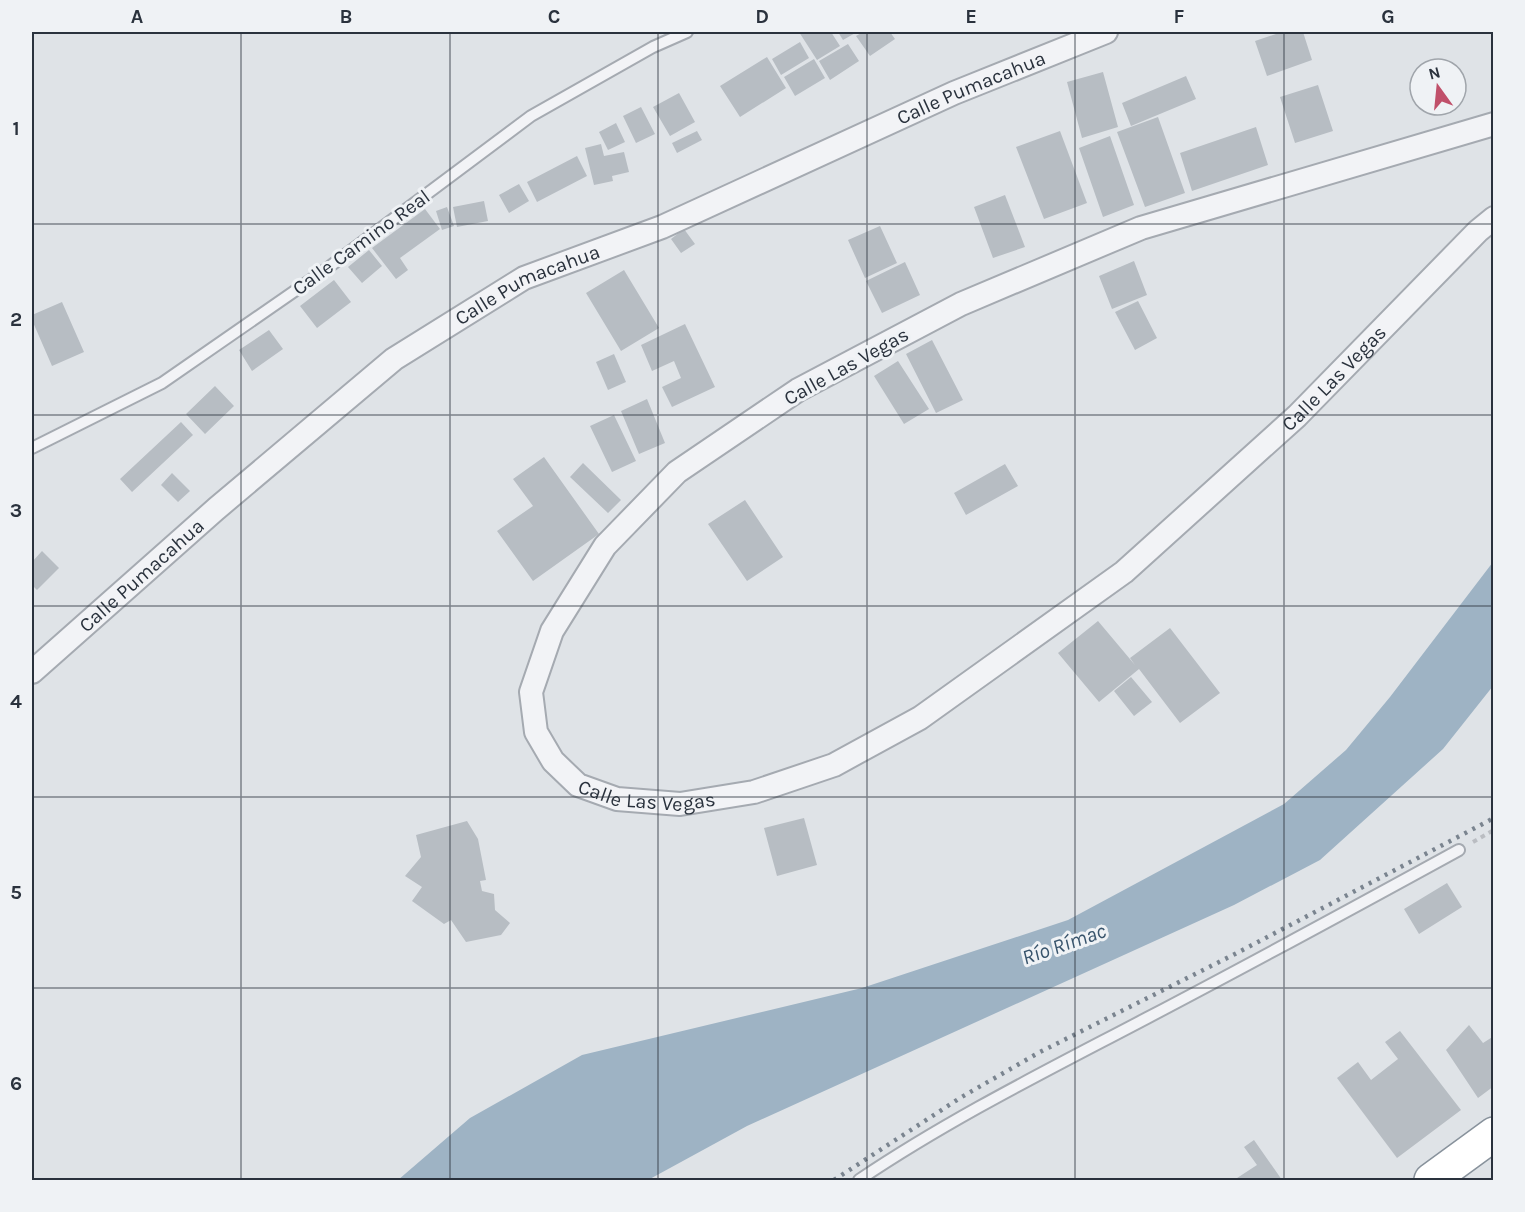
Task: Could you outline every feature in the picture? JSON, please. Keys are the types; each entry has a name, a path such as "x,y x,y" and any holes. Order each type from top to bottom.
{"highway":[{"path":"1431,1180 1494,1134"}],"street":[{"name":"Calle Pumacahua","path":"32,672 216,509 394,359 524,278 662,227 954,93 1106,32"},
{"name":"Calle Las Vegas","path":"1494,124 1141,228 962,303 798,390 677,472 605,546 552,631 531,692 536,732 553,761 579,785 617,800 680,804 754,792 834,765 920,718 1124,572 1297,416 1478,231 1494,218"}],"lane":[{"name":"Calle Camino Real","path":"32,448 162,383 325,270 531,116 653,47 687,32"},
{"path":"859,1180 904,1150 987,1102 1254,962 1459,850"}],"water":[{"name":"Río Rímac","path":"1493,562 1493,686 1443,749 1320,860 1234,905 747,1126 648,1180 398,1180 470,1118 582,1055 862,988 1068,920 1284,804 1346,750 1390,697"}],"building":[{"path":"799,32 831,32 840,46 817,60"},
{"path":"838,32 857,32 843,40"},
{"path":"863,32 890,32 895,39 870,56 856,36"},
{"path":"1282,32 1303,32 1312,60 1267,76 1255,41"},
{"path":"800,42 809,58 781,75 772,59"},
{"path":"848,44 859,61 830,80 819,61"},
{"path":"767,57 786,88 740,117 720,86"},
{"path":"814,59 825,78 795,96 784,77"},
{"path":"1103,72 1118,127 1082,138 1067,82"},
{"path":"1186,76 1196,99 1131,126 1122,103"},
{"path":"1318,85 1333,131 1295,143 1280,97"},
{"path":"679,93 695,122 670,136 653,107"},
{"path":"641,107 655,134 636,143 623,116"},
{"path":"1158,117 1185,193 1145,207 1117,132"},
{"path":"616,123 625,142 608,150 599,132"},
{"path":"1256,127 1268,165 1192,191 1180,153"},
{"path":"697,131 702,140 677,153 672,143"},
{"path":"1060,131 1087,203 1044,219 1016,147"},
{"path":"1110,136 1134,205 1103,217 1079,148"},
{"path":"601,144 604,156 624,152 629,172 612,176 613,181 594,185 585,148"},
{"path":"577,156 587,176 537,202 527,182"},
{"path":"519,184 529,201 509,213 499,195"},
{"path":"1005,195 1025,247 993,258 974,207"},
{"path":"484,201 488,221 457,227 453,207"},
{"path":"447,207 454,226 442,230 436,211"},
{"path":"425,209 440,229 400,258 408,270 396,279 372,248"},
{"path":"880,226 897,263 865,278 848,240"},
{"path":"684,229 695,244 681,253 671,239"},
{"path":"369,250 382,266 362,283 348,267"},
{"path":"1134,261 1147,295 1112,309 1099,276"},
{"path":"905,262 920,295 882,313 866,281"},
{"path":"624,270 659,328 621,351 586,293"},
{"path":"334,280 351,302 317,328 300,306"},
{"path":"1138,301 1157,338 1135,350 1115,312"},
{"path":"62,302 84,352 52,366 32,320 32,315"},
{"path":"685,324 715,387 672,407 662,387 681,378 674,361 652,371 641,345"},
{"path":"269,330 283,349 252,371 239,350"},
{"path":"932,340 963,400 936,413 906,354"},
{"path":"614,354 626,382 608,390 596,362"},
{"path":"898,361 929,409 904,424 874,376"},
{"path":"215,386 234,406 205,434 186,414"},
{"path":"647,399 665,443 639,454 621,411"},
{"path":"614,415 636,461 612,472 590,426"},
{"path":"181,422 193,435 132,492 120,479"},
{"path":"544,457 599,534 533,581 497,531 533,506 513,479"},
{"path":"583,463 621,500 608,513 570,477"},
{"path":"1005,464 1018,486 966,515 954,493"},
{"path":"172,473 190,491 178,502 161,485"},
{"path":"745,500 783,557 747,581 708,524"},
{"path":"42,551 59,568 37,590 32,585 32,562"},
{"path":"1098,621 1135,665 1130,658 1170,628 1220,693 1180,723 1139,669 1099,702 1058,653"},
{"path":"1131,677 1152,702 1134,716 1114,691"},
{"path":"804,818 817,865 777,876 764,828"},
{"path":"467,821 478,839 486,880 480,881 482,891 494,894 495,910 510,923 501,935 466,942 451,920 444,924 412,901 422,887 405,876 421,857 416,835"},
{"path":"1447,883 1462,907 1419,934 1404,909"},
{"path":"1469,1025 1483,1043 1494,1036 1494,1086 1478,1098 1446,1050"},
{"path":"1400,1031 1461,1110 1397,1158 1337,1078 1358,1062 1371,1080 1398,1059 1385,1042"},
{"path":"1254,1140 1282,1180 1234,1180 1257,1165 1244,1147"}],"railway":[{"path":"834,1180 960,1098 1038,1053 1235,954 1494,818"}]}
